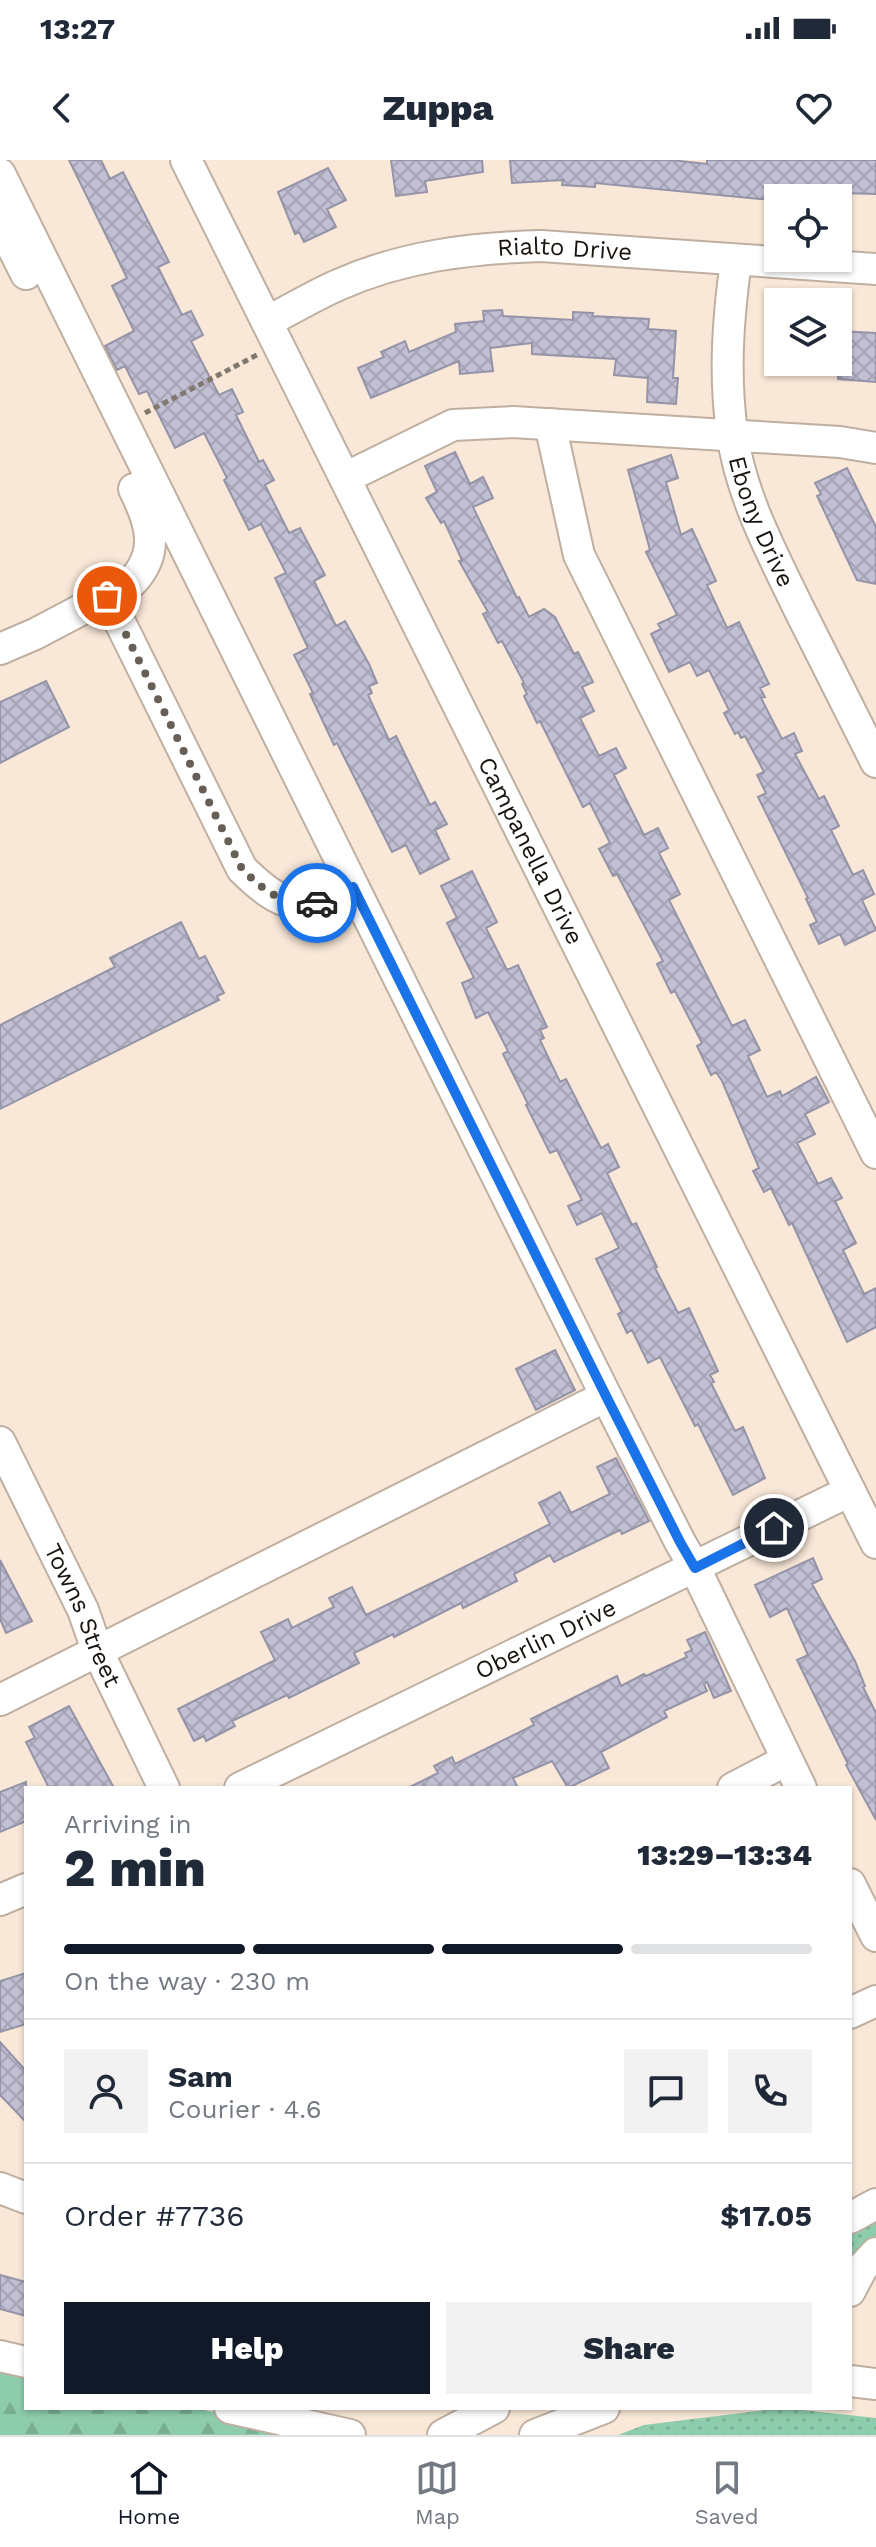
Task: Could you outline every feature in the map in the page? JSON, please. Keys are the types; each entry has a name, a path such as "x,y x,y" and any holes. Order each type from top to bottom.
{"street":[{"name":"Campanella Drive","path":"186,160 266,336 345,478 876,1543"},
{"path":"0,174 606,1396 695,1568 800,1786"},
{"path":"0,222 146,513 151,535 146,562 130,584 0,649"},
{"name":"Rialto Drive","path":"266,336 338,285 383,268 461,251 541,246 876,269"},
{"name":"Ebony Drive","path":"736,261 729,318 727,376 732,435 746,488 769,548 876,762"},
{"path":"550,424 579,555 876,1153"},
{"path":"345,478 453,425 550,424 840,442 876,448"},
{"path":"146,562 182,544"},
{"path":"107,596 242,869 258,885 295,904 314,904 353,887"},
{"path":"0,1700 606,1396"},
{"name":"Towns Street","path":"0,1442 10,1490 83,1610 97,1650 163,1786"},
{"name":"Oberlin Drive","path":"244,1786 850,1491"},
{"path":"737,1786 787,1760"},
{"path":"852,1888 876,1936"},
{"path":"0,1900 24,1890"},
{"path":"852,2012 876,2001"},
{"path":"0,2188 24,2197"},
{"path":"852,2217 876,2204"},
{"path":"852,2287 862,2268 876,2253"},
{"path":"0,2356 24,2362"},
{"path":"852,2381 876,2384"},
{"path":"239,2410 350,2435"},
{"path":"443,2435 490,2410"},
{"path":"535,2435 599,2410"}],"path":[{"path":"123,424 266,336"}],"green space":[{"path":"876,2214 876,2235 852,2256 852,2227"},
{"path":"0,2370 24,2375 24,2410 204,2410 326,2435 0,2435"},
{"path":"767,2410 802,2410 876,2418 876,2435 618,2435 644,2425"}],"building":[{"path":"69,160 101,160 110,179 123,172 169,262 158,267 182,315 191,311 203,335 191,341 219,395 232,389 243,412 236,415 259,462 263,460 274,480 265,485 289,533 300,528 325,575 314,581 336,626 345,621 369,664 377,683 369,686 372,693 368,695 389,740 396,736 430,805 435,802 447,824 435,830 449,859 420,874 406,845 392,852 337,743 334,745 294,655 308,648 275,578 286,573 261,524 249,530 204,433 175,448 147,391 139,394 125,366 117,370 105,346 134,331 112,286 127,278"},
{"path":"391,160 482,160 483,172 425,181 427,192 396,196"},
{"path":"510,160 671,160 707,164 707,160 876,160 876,194 852,193 852,184 764,184 764,199 760,199 595,183 595,187 562,185 563,180 512,183"},
{"path":"328,168 346,200 327,209 336,227 304,242 299,232 295,234 278,192"},
{"path":"502,310 503,316 573,320 573,312 649,319 648,329 676,331 673,378 678,378 676,404 647,402 648,378 614,375 616,359 532,354 532,343 490,348 493,371 460,374 459,361 371,398 358,368 384,357 381,352 405,341 409,352 456,332 455,324 484,321 483,311"},
{"path":"852,332 876,333 876,382 838,379 838,376 852,376"},
{"path":"455,452 470,484 483,477 493,498 473,507 517,598 529,617 544,609 555,617 593,682 582,687 594,711 580,718 599,756 616,748 626,768 614,775 644,835 658,828 668,848 659,853 680,894 669,900 732,1026 745,1020 760,1050 748,1056 767,1097 780,1091 782,1096 816,1077 829,1102 805,1114 815,1134 797,1143 818,1184 831,1178 842,1198 835,1201 856,1243 843,1250 864,1294 876,1288 876,1327 847,1342 792,1223 789,1225 771,1188 764,1192 753,1171 759,1168 722,1081 716,1072 711,1075 697,1046 702,1043 657,964 663,961 617,874 613,876 599,849 610,843 590,803 583,807 540,721 537,723 524,696 527,694 524,683 502,641 498,643 483,614 488,612 459,561 462,560 444,521 441,523 426,498 437,492 425,466"},
{"path":"671,455 678,478 666,482 681,535 692,529 716,581 707,585 727,628 739,622 769,684 760,688 765,697 761,698 782,739 794,733 802,751 795,754 819,799 824,796 839,826 831,830 853,875 863,870 874,894 862,900 876,930 845,945 840,934 819,944 810,925 817,922 808,898 758,797 766,793 757,775 764,772 745,736 741,738 738,732 735,734 724,713 729,710 709,670 697,676 690,662 669,672 651,634 661,629 658,624 677,615 646,552 650,550 628,470"},
{"path":"847,468 876,527 876,584 857,580 817,496 821,494 815,483"},
{"path":"46,681 69,727 0,763 0,702"},
{"path":"472,871 497,922 486,928 507,970 518,965 547,1027 540,1030 544,1038 540,1040 560,1082 566,1079 601,1148 608,1144 619,1167 607,1173 632,1225 636,1223 678,1313 689,1308 718,1371 710,1375 714,1382 711,1383 735,1431 743,1427 765,1478 733,1495 660,1357 648,1363 632,1330 627,1333 618,1314 622,1312 596,1259 619,1248 602,1213 577,1225 568,1206 582,1200 557,1150 550,1153 526,1105 503,1054 508,1051 488,1012 476,1018 462,983 474,978 447,923 457,918 441,886"},
{"path":"181,922 199,959 205,956 224,993 217,996 219,1000 0,1109 0,1025 115,967 110,958"},
{"path":"555,1350 575,1390 536,1410 516,1369"},
{"path":"616,1458 649,1521 622,1534 620,1530 554,1562 550,1555 514,1574 517,1581 463,1608 461,1603 394,1637 393,1634 354,1653 359,1663 289,1698 287,1695 232,1721 235,1726 206,1741 204,1736 194,1741 178,1709 275,1660 261,1632 288,1619 292,1628 334,1607 329,1598 352,1587 366,1615 434,1582 550,1524 539,1503 560,1492 571,1513 610,1494 597,1467"},
{"path":"813,1558 822,1579 812,1584 855,1661 876,1713 876,1820 846,1765 797,1660 808,1655 787,1608 770,1617 755,1585"},
{"path":"0,1560 32,1621 6,1633 0,1619"},
{"path":"705,1632 731,1691 714,1698 707,1682 704,1684 707,1691 664,1711 667,1717 601,1752 609,1768 572,1786 567,1786 552,1761 513,1778 517,1786 412,1786 438,1773 434,1766 452,1757 455,1764 534,1725 531,1719 617,1676 621,1686 687,1657 685,1653 692,1650 687,1640"},
{"path":"69,1706 113,1786 48,1786 26,1742 35,1738 29,1727"},
{"path":"26,1782 24,1822 0,1832 0,1792"},
{"path":"24,1974 24,2025 0,2032 0,1981"},
{"path":"0,2042 24,2069 24,2120 0,2095"},
{"path":"0,2275 24,2281 24,2315 0,2309"}],"way so far":[{"path":"107,596 242,869 275,896 295,904 317,903"}],"route":[{"path":"317,903 353,887 695,1568 774,1528"}]}
